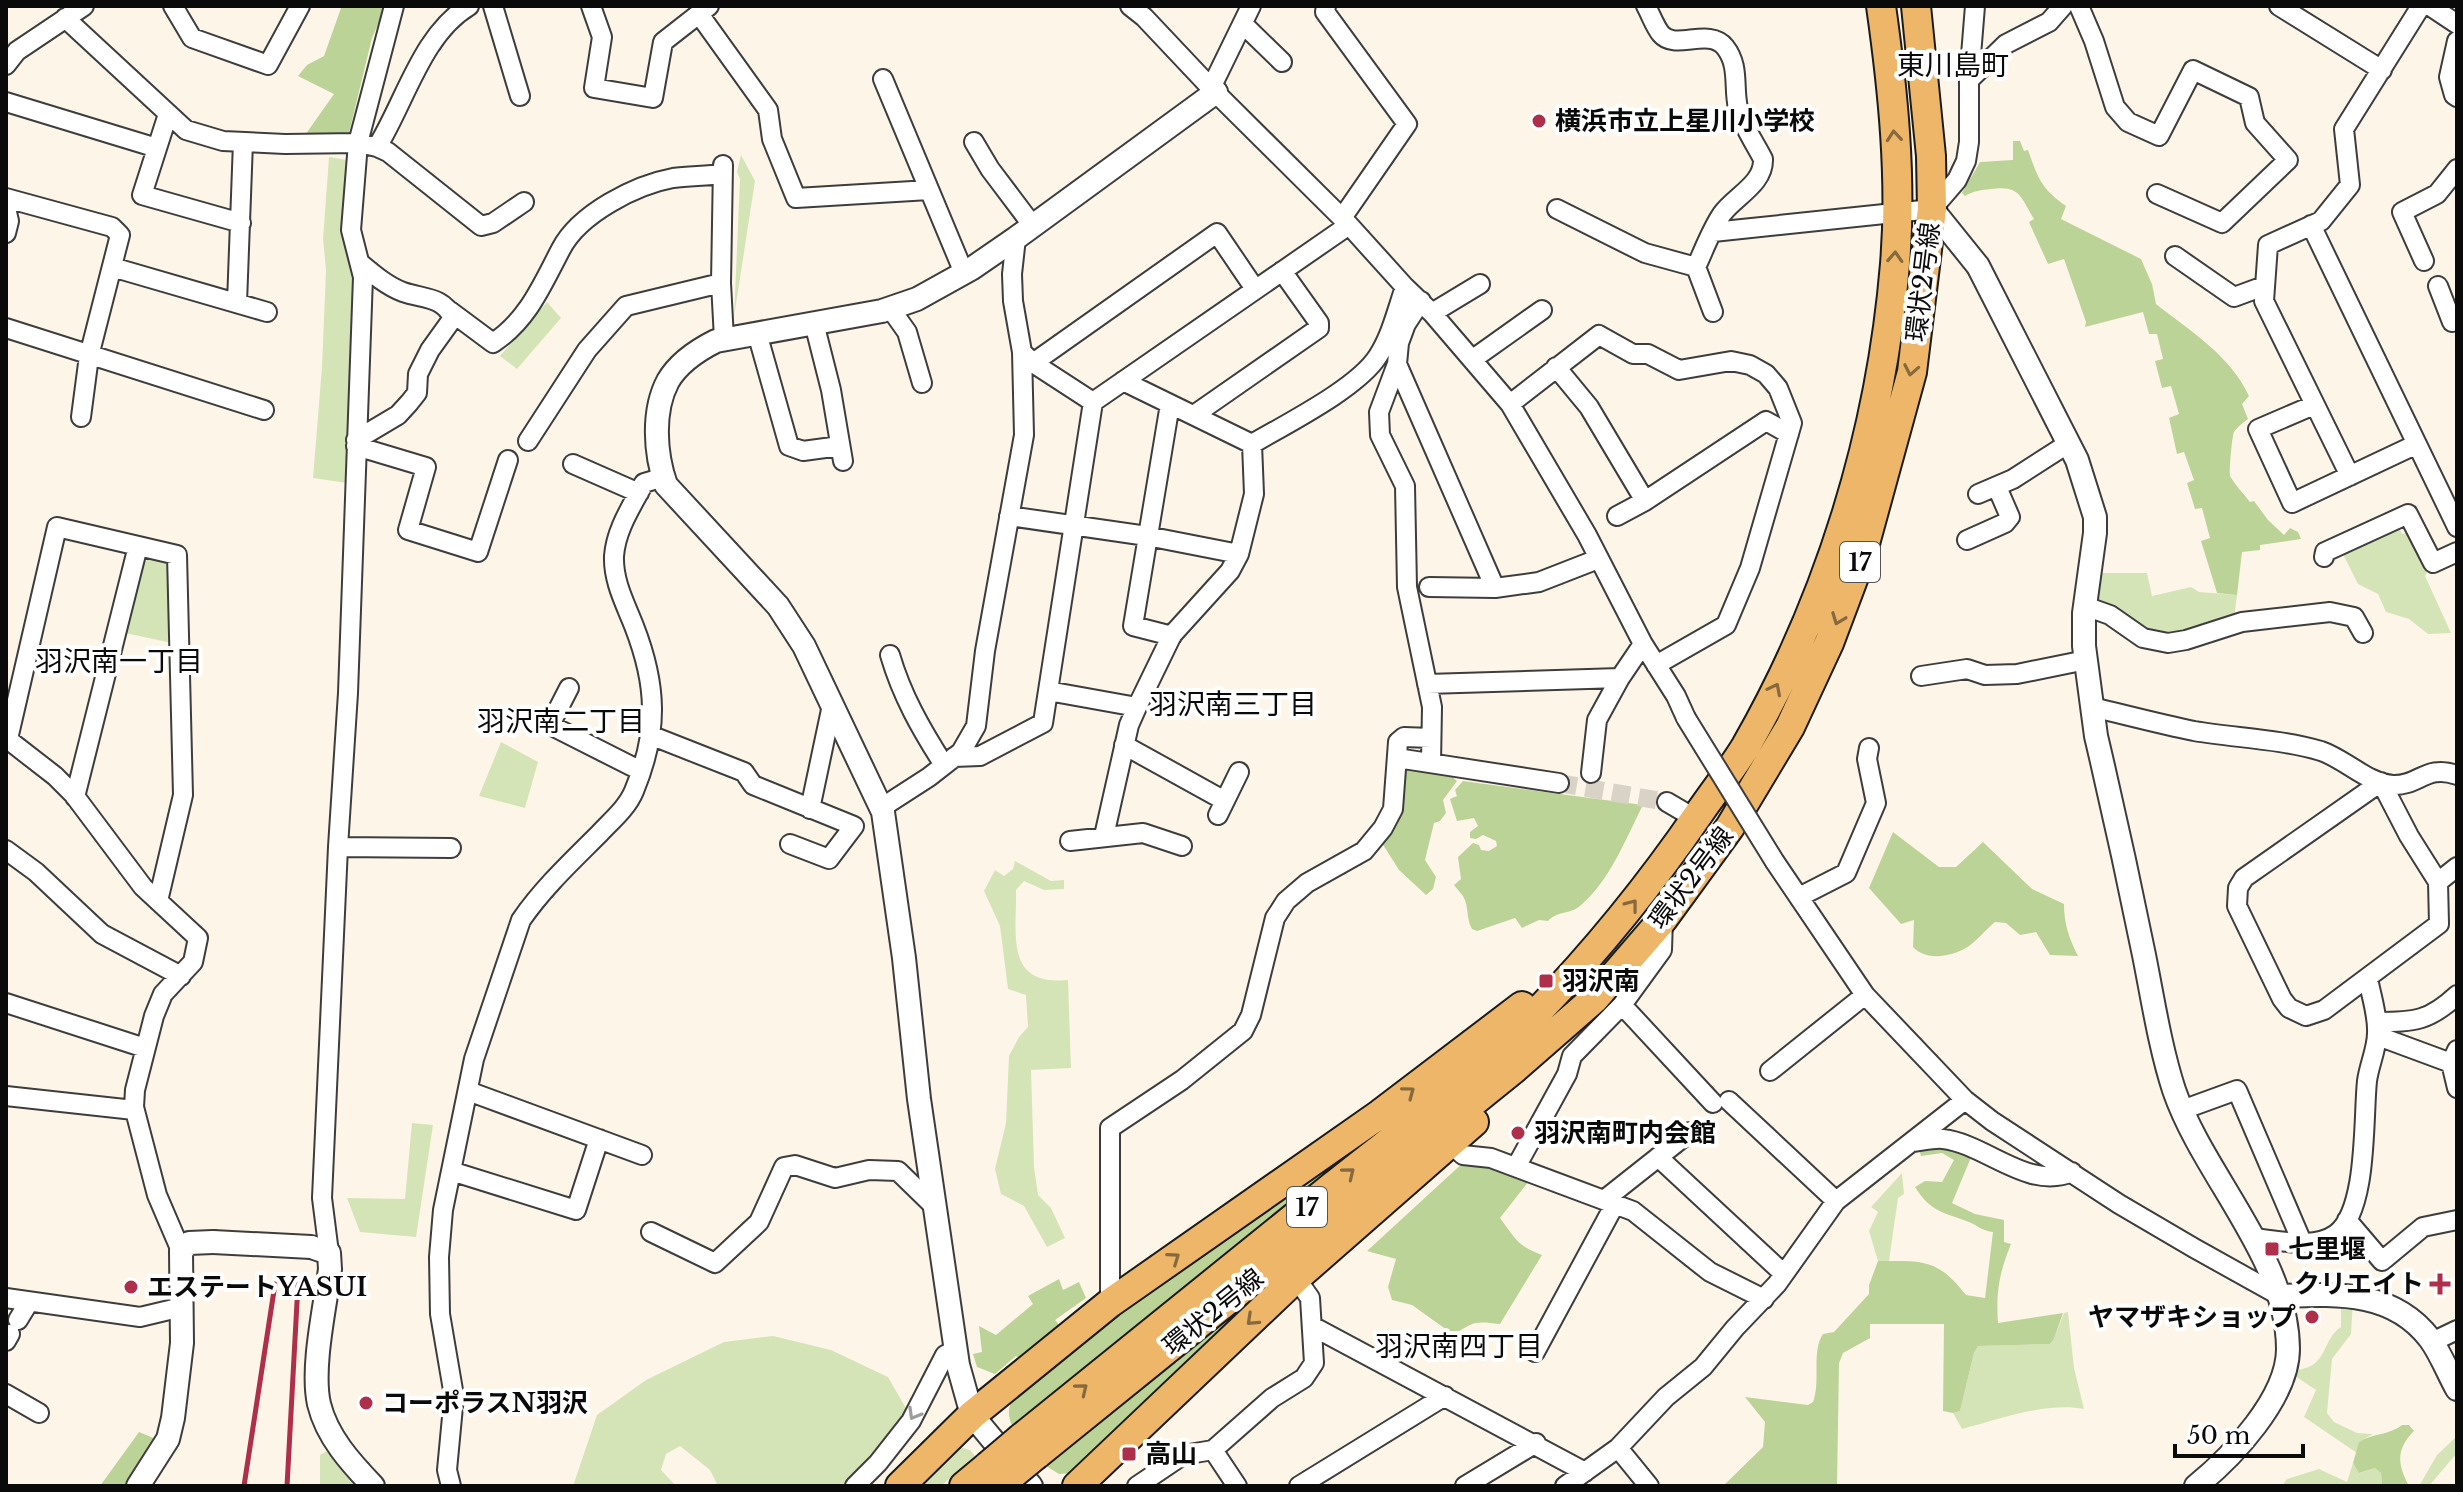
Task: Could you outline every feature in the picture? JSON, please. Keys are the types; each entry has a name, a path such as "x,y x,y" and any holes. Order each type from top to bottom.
{"main road":[{"name":"環状2号線","path":"964,1486 996,1478 1028,1446 1490,1059 1583,966 1664,864 1744,748 1813,609 1832,560 1856,483 1884,353 1895,261 1896,162 1881,6"},
{"name":"環状2号線","path":"1028,1446 1515,1068 1594,999 1663,919 1730,827 1790,727 1829,643 1861,558 1912,372 1932,209 1931,156 1916,6"},
{"path":"900,1486 972,1415 1110,1303 1380,1114 1531,998 1583,966"},
{"path":"1077,1486 1296,1278 1451,1144 1521,1077 1594,999"}],"street":[{"path":"8,59 84,6"},
{"path":"173,6 192,38 268,65 300,6"},
{"path":"373,1486 348,1460 333,1436 319,1406 316,1380 330,1269 320,1250 338,847 349,678 363,277 351,230 358,143 394,6"},
{"path":"377,147 393,121 423,56 453,16 469,6"},
{"path":"493,6 520,96"},
{"path":"591,6 602,37 594,88 653,98 663,42 704,10 768,110 772,139 796,198 929,190"},
{"path":"1031,1486 972,1415 965,1396 955,1350 919,1099 904,958 881,808 804,646 778,606 673,492 664,477 657,442 661,409 668,381 697,351 724,339 890,308 917,299 964,273 1214,90 1251,6"},
{"path":"949,761 980,756 1043,723 1093,402 1282,271 1346,222 1407,124 1325,12 1326,6"},
{"path":"1646,6 1661,34 1668,40 1711,38 1724,45 1732,58 1737,79 1738,108 1763,159 1759,177 1722,214 1696,267 1713,312"},
{"path":"1713,232 1932,209 1957,180 1966,161 1975,6"},
{"path":"1969,80 2006,44 2049,22 2063,6"},
{"path":"2079,6 2115,107 2128,122 2159,136 2193,70 2249,97 2255,123 2288,160 2222,223 2157,194"},
{"path":"2279,6 2382,70"},
{"path":"2350,476 2264,301 2268,245 2321,221 2350,185 2344,129 2421,6"},
{"path":"2430,6 2457,24"},
{"path":"1143,10 1214,90 1427,307 1510,404 1593,531 1598,559 1643,644 1775,862 1865,995 1965,1100 1992,1121 2194,1248 2280,1296 2332,1294 2381,1302 2418,1325 2432,1342 2457,1389"},
{"path":"65,18 186,130 223,141 358,143 377,147 388,152 481,226 493,223 524,202"},
{"path":"1243,24 1282,62"},
{"path":"2457,41 2449,77 2457,97"},
{"path":"883,79 964,273"},
{"path":"6,102 157,148"},
{"path":"168,114 142,195 241,223"},
{"path":"237,303 243,142"},
{"path":"881,808 961,752 976,726 985,651 1024,435 1028,357 1013,301 1012,274 1024,232 974,142"},
{"path":"360,263 377,278 402,292 437,300 493,343 510,331 536,299 562,245 606,204 671,178 723,168 721,283 724,339"},
{"path":"2424,261 2402,212 2437,194 2457,169"},
{"path":"6,198 112,227 120,235 89,356 81,417"},
{"path":"6,208 9,221 6,233"},
{"path":"1557,209 1645,253 1696,267"},
{"path":"1932,209 1978,266 2069,443 2089,493 2095,517 2085,606 2086,660 2092,707 2166,1059 2182,1110 2253,1238 2280,1296 2286,1320 2288,1351 2282,1378 2246,1436 2221,1465 2196,1486"},
{"path":"2311,225 2457,527"},
{"path":"1028,357 1217,233 1255,289"},
{"path":"2175,256 2234,297 2264,286"},
{"path":"112,267 267,312"},
{"path":"1194,415 1319,328 1319,323 1282,271"},
{"path":"528,441 587,350 626,306 721,283"},
{"path":"1431,763 1432,707 1405,486 1380,435 1379,412 1397,364 1399,343 1406,324 1427,307 1480,284"},
{"path":"1252,444 1362,374 1377,358 1405,287"},
{"path":"2447,296 2452,322"},
{"path":"890,308 907,332 922,383"},
{"path":"1473,359 1542,310"},
{"path":"356,443 398,415 420,393 418,374 430,350 450,325 453,318 450,311"},
{"path":"757,333 789,446 803,451 842,454 831,390 814,323"},
{"path":"6,328 264,410"},
{"path":"1510,404 1599,335 1633,354 1648,354 1679,370 1731,361 1750,365 1766,374 1778,388 1792,423 1750,568 1726,625 1656,665"},
{"path":"1028,357 1093,402"},
{"path":"1397,364 1495,588"},
{"path":"1556,367 1589,407 1645,501"},
{"path":"1123,381 1252,444"},
{"path":"1170,404 1133,626 1172,636"},
{"path":"2314,405 2258,429 2292,503 2417,444"},
{"path":"1617,516 1645,501 1766,421 1789,434"},
{"path":"356,443 426,467 408,530 478,552 508,460"},
{"path":"1978,494 1997,487 2069,443"},
{"path":"1104,836 1129,725 1137,707 1172,636 1230,571 1239,554 1254,494 1252,444"},
{"path":"573,464 639,493"},
{"path":"451,1486 447,1470 454,1396 440,1314 439,1257 443,1210 474,1059 521,920 534,901 618,814 632,795 641,771 654,709 651,675 616,580 614,555 619,530 644,483 664,477"},
{"path":"1967,540 2005,523 2010,517 1997,487"},
{"path":"2324,557 2325,552 2408,514 2433,563 2457,552"},
{"path":"1009,516 1147,536 1239,554"},
{"path":"138,1486 168,1439 182,1343 182,1307 181,1251 157,1195 134,1110 135,1090 154,1016 163,994 193,962 198,938 158,901 143,887 75,797 55,776 7,738 57,527 177,555 183,795 158,901"},
{"path":"75,797 138,546"},
{"path":"1418,587 1495,588 1539,582 1598,559"},
{"path":"2085,606 2110,615 2143,638 2168,643 2242,622 2329,609 2354,617 2363,633"},
{"path":"1591,773 1597,720 1643,644"},
{"path":"890,655 911,712 949,761"},
{"path":"1921,676 1967,669 1985,675 2017,674 2086,660"},
{"path":"1427,684 1620,678"},
{"path":"569,688 550,725 641,771"},
{"path":"1048,691 1137,707"},
{"path":"810,809 832,705"},
{"path":"2092,707 2194,730 2323,752 2381,782 2393,785 2408,783 2430,771 2457,775"},
{"path":"650,735 744,772 753,785 854,826 829,859 790,844"},
{"path":"1110,1303 1110,1128 1182,1080 1243,1031 1251,1015 1275,918 1286,901 1307,883 1364,851 1383,828 1393,809 1398,742 1404,737 1431,738"},
{"path":"1124,745 1222,808 1239,772"},
{"path":"1799,897 1846,873 1876,803 1867,759 1869,748"},
{"path":"1397,758 1559,783"},
{"path":"2381,782 2409,836 2438,882 2439,924 2316,1014 2306,1016 2289,1008 2243,919 2236,898 2244,878 2381,782"},
{"path":"1667,802 1696,819"},
{"path":"1070,841 1143,833 1182,846"},
{"path":"338,847 451,848"},
{"path":"6,850 36,872 102,934 181,976"},
{"path":"2438,882 2457,867"},
{"path":"1516,1167 1567,1074 1572,1056 1622,1005 1662,950 1663,919"},
{"path":"2253,1238 2302,1242 2327,1240 2340,1231 2347,1220 2360,1187 2364,1107 2377,1029 2368,978"},
{"path":"1770,1071 1865,995"},
{"path":"2377,1029 2434,1015 2455,1001"},
{"path":"6,1003 145,1048"},
{"path":"1622,1005 1723,1103 1836,1201"},
{"path":"2377,1029 2454,1056 2457,1088"},
{"path":"2182,1110 2237,1090 2302,1242"},
{"path":"468,1091 642,1155"},
{"path":"6,1096 134,1110"},
{"path":"1565,1486 1618,1448 1666,1397 1703,1367 1764,1299 1836,1201 1965,1100"},
{"path":"1535,1352 1609,1202 1690,1132"},
{"path":"451,1171 576,1210 599,1139"},
{"path":"1912,1142 1943,1139 2019,1170 2054,1178 2072,1172"},
{"path":"1451,1144 1463,1155 1491,1158 1609,1202 1648,1221 1710,1272 1764,1299"},
{"path":"1658,1157 1784,1274"},
{"path":"651,1232 715,1263 759,1222 784,1167 795,1165 835,1178 869,1170 898,1171 936,1208"},
{"path":"2347,1220 2382,1261 2423,1227 2457,1220"},
{"path":"181,1251 189,1243 213,1242 320,1250"},
{"path":"1142,1485 1183,1455 1213,1450 1272,1398 1304,1378 1314,1363 1310,1298 1296,1278"},
{"path":"6,1298 140,1317 182,1307"},
{"path":"11,1332 29,1302"},
{"path":"1312,1326 1536,1443 1585,1472"},
{"path":"2432,1342 2457,1330"},
{"path":"855,1486 878,1463 911,1421 945,1355 955,1350"},
{"path":"6,1394 39,1413"},
{"path":"1299,1486 1445,1396"},
{"path":"1465,1486 1536,1443"},
{"path":"1618,1448 1649,1486"},
{"path":"1213,1450 1237,1486"}],"green space":[{"path":"340,6 386,6 372,38 348,137 303,138 334,94 298,76 307,65 324,56"},
{"path":"2013,141 2020,141 2024,151 2028,150 2041,182 2066,206 2061,219 2141,259 2152,284 2156,304 2220,356 2232,368 2249,396 2242,404 2248,419 2233,435 2230,476 2250,502 2254,501 2284,535 2290,528 2298,532 2301,539 2260,545 2260,550 2242,552 2237,595 2217,593 2201,541 2210,538 2202,508 2195,509 2187,483 2194,480 2184,452 2177,454 2169,418 2179,414 2171,386 2162,388 2155,361 2163,359 2157,334 2149,334 2143,312 2085,327 2086,322 2064,259 2048,264 2029,222 2034,219 2022,198 2014,191 2001,188 1965,196 1962,193 1980,162 2013,160"},
{"path":"741,155 755,181 734,317 740,179 737,172"},
{"path":"329,157 347,160 343,216 346,246 358,274 347,483 313,478 322,367 326,270 323,239"},
{"path":"547,302 561,318 517,369 500,356"},
{"path":"2397,525 2402,534 2408,532 2451,633 2428,634 2409,619 2386,612 2378,594 2358,584 2342,552"},
{"path":"150,558 166,563 170,569 172,643 125,633 142,564"},
{"path":"2100,573 2147,573 2152,596 2191,587 2199,592 2237,595 2234,618 2164,639 2094,604"},
{"path":"501,742 538,762 525,808 479,796"},
{"path":"1403,767 1447,772 1457,781 1443,800 1446,813 1434,823 1425,860 1436,877 1433,889 1426,895 1399,870 1380,840"},
{"path":"1463,781 1643,805 1609,872 1580,906 1548,921 1539,920 1522,928 1515,918 1477,931 1472,929 1465,900 1454,885 1461,879 1458,857 1473,843 1479,845 1481,850 1489,851 1497,846 1496,841 1483,835 1470,838 1470,832 1478,826 1474,818 1457,821 1450,799 1457,796 1455,790"},
{"path":"1893,832 1939,867 1956,867 1983,842 2032,889 2064,904 2068,931 2078,956 2050,955 2036,932 2020,935 2006,923 1995,922 1960,951 1931,956 1918,951 1913,947 1914,920 1901,924 1869,888"},
{"path":"1015,861 1051,881 1064,880 1064,889 1044,890 1024,881 1016,890 1016,939 1024,966 1033,975 1047,980 1068,980 1071,1068 1031,1070 1034,1167 1038,1195 1051,1208 1065,1238 1047,1247 1024,1206 1001,1194 995,1169 1006,1123 1009,1056 1028,1027 1026,995 1008,989 1000,926 984,891 995,870 1004,876 1013,869"},
{"path":"1389,1114 1391,1120 1012,1425 1010,1407 1027,1382"},
{"path":"412,1123 433,1125 416,1237 360,1232 347,1198 405,1199"},
{"path":"1942,1145 1972,1155 1952,1203 1975,1214 2004,1220 2004,1242 2011,1244 1999,1283 1998,1323 2063,1313 2054,1339 2050,1344 1978,1346 1960,1411 1953,1413 1943,1411 1944,1324 1870,1324 1870,1338 1843,1353 1839,1363 1837,1486 1723,1486 1763,1447 1765,1422 1745,1397 1808,1405 1813,1402 1819,1341 1823,1334 1834,1332 1869,1294 1878,1261 1928,1264 1946,1274 1966,1295 1985,1298 1993,1232 1939,1210 1927,1202 1915,1187 1925,1181 1942,1182 1954,1160 1942,1153 1921,1156 1919,1149"},
{"path":"1466,1160 1491,1164 1529,1181 1500,1218 1522,1244 1542,1255 1500,1324 1475,1323 1454,1335 1412,1305 1392,1300 1388,1287 1396,1259 1367,1251"},
{"path":"1902,1173 1904,1194 1898,1198 1889,1261 1878,1261 1869,1231 1878,1212 1871,1207"},
{"path":"1298,1259 1074,1473 1059,1474 1046,1466 1172,1360 1176,1363 1186,1353 1185,1350"},
{"path":"1059,1279 1063,1290 1079,1282 1086,1298 1055,1320 1065,1332 1026,1365 1016,1356 995,1374 977,1367 973,1354 982,1352 979,1326 996,1335 1033,1304 1028,1296"},
{"path":"2353,1300 2351,1334 2332,1359 2327,1413 2334,1422 2357,1433 2373,1434 2359,1442 2357,1453 2304,1417 2316,1390 2295,1376 2297,1370 2307,1368 2320,1358 2341,1327 2341,1304"},
{"path":"2068,1312 2074,1368 2084,1409 2038,1410 1962,1429 1953,1413 1960,1411 1978,1346 2050,1344 2064,1313"},
{"path":"773,1336 831,1350 888,1377 907,1410 872,1458 845,1486 718,1486 710,1470 680,1446 666,1454 661,1470 676,1486 573,1486 597,1415 646,1380 724,1342"},
{"path":"2409,1425 2414,1431 2404,1444 2400,1457 2409,1486 2382,1486 2381,1473 2375,1468 2359,1473 2353,1463 2359,1442"},
{"path":"139,1432 158,1440 130,1486 100,1486"},
{"path":"2457,1436 2457,1453 2429,1486 2419,1486 2437,1455"},
{"path":"960,1447 970,1450 975,1456 941,1486 915,1486"},
{"path":"327,1451 357,1486 320,1486 320,1455"},
{"path":"2353,1463 2360,1473 2375,1468 2381,1473 2382,1486 2282,1486 2287,1479 2319,1469 2347,1482"}],"tunnel":[{"path":"1559,783 1667,802"}],"railway":[{"path":"244,1486 275,1284"},
{"path":"287,1486 298,1284"}],"place":[{"name":"横浜市立上星川小学校","path":"1539,121"},
{"name":"羽沢南","path":"1546,981"},
{"name":"羽沢南町内会館","path":"1518,1133"},
{"name":"七里堰","path":"2272,1249"},
{"name":"クリエイト","path":"2440,1284"},
{"name":"エステートYASUI","path":"131,1287"},
{"name":"ヤマザキショップ","path":"2312,1317"},
{"name":"コーポラスN羽沢","path":"366,1403"},
{"name":"高山","path":"1129,1454"}],"district":[{"name":"東川島町","path":"1953,65"},
{"name":"羽沢南一丁目","path":"119,661"},
{"name":"羽沢南三丁目","path":"1233,704"},
{"name":"羽沢南二丁目","path":"561,721"},
{"name":"羽沢南四丁目","path":"1459,1346"}]}
